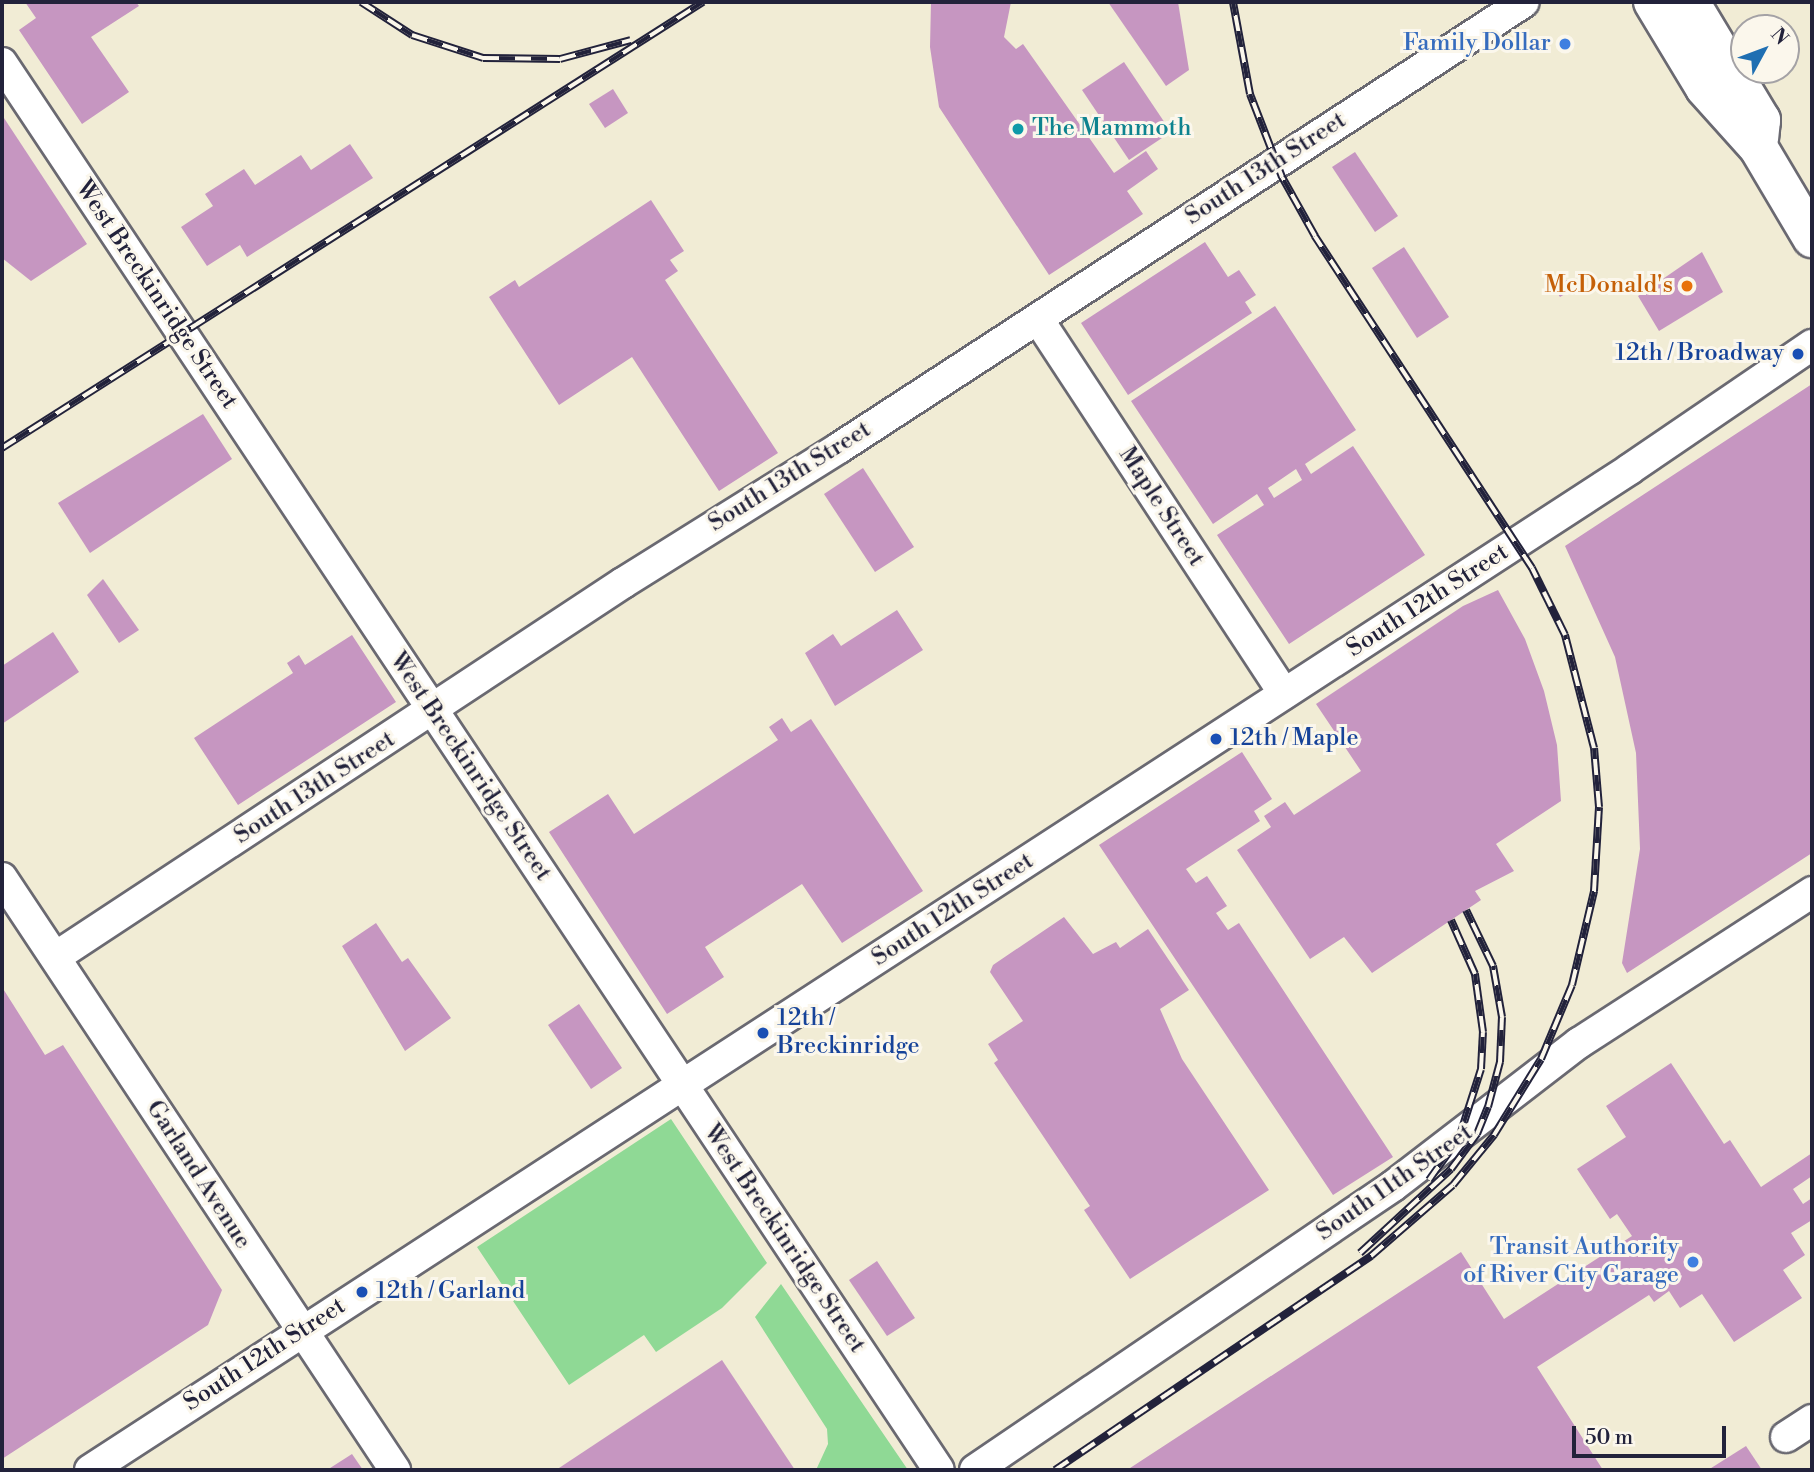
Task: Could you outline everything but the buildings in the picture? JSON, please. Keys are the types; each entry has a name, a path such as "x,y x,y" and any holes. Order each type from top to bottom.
{"main road":[{"path":"1653,2 1705,88 1758,147 1812,238"},
{"path":"1690,2 1761,120 1758,147"}],"street":[{"name":"South 13th Street","path":"57,956 433,711 622,583 1038,319 1524,2"},
{"name":"West Breckinridge Street","path":"2,63 939,1470"},
{"name":"Maple Street","path":"1038,319 1283,695"},
{"name":"South 12th Street","path":"90,1470 1283,695 1812,345"},
{"name":"Garland Avenue","path":"2,878 57,956 396,1470"},
{"name":"South 11th Street","path":"975,1470 1404,1178 1579,1043 1812,892"},
{"path":"1786,1437 1812,1420"}],"green space":[{"path":"671,1119 767,1263 722,1308 656,1352 644,1335 569,1385 477,1247"},
{"path":"781,1284 908,1470 816,1470 828,1444 827,1429 755,1317"}],"railway":[{"path":"361,2 412,35 483,58 560,59 631,40"},
{"path":"2,448 703,2"},
{"path":"1055,1470 1371,1256 1453,1185 1494,1135 1541,1059 1572,985 1594,891 1599,807 1594,748 1565,635 1532,568 1315,236 1282,177 1250,94 1233,2"},
{"path":"1360,1253 1451,1169 1477,1134 1488,1107 1500,1062 1502,1017 1493,966 1466,910"},
{"path":"1429,1180 1459,1138 1481,1069 1483,1032 1475,974 1451,920"}],"place":[{"name":"Family Dollar","path":"1565,44"},
{"name":"The Mammoth","path":"1018,129"},
{"name":"McDonald's","path":"1687,286"},
{"name":"12th / Broadway","path":"1798,354"},
{"name":"12th / Maple","path":"1216,739"},
{"name":"12th / Breckinridge","path":"763,1033"},
{"name":"Transit Authority of River City Garage","path":"1693,1262"},
{"name":"12th / Garland","path":"362,1292"}]}
